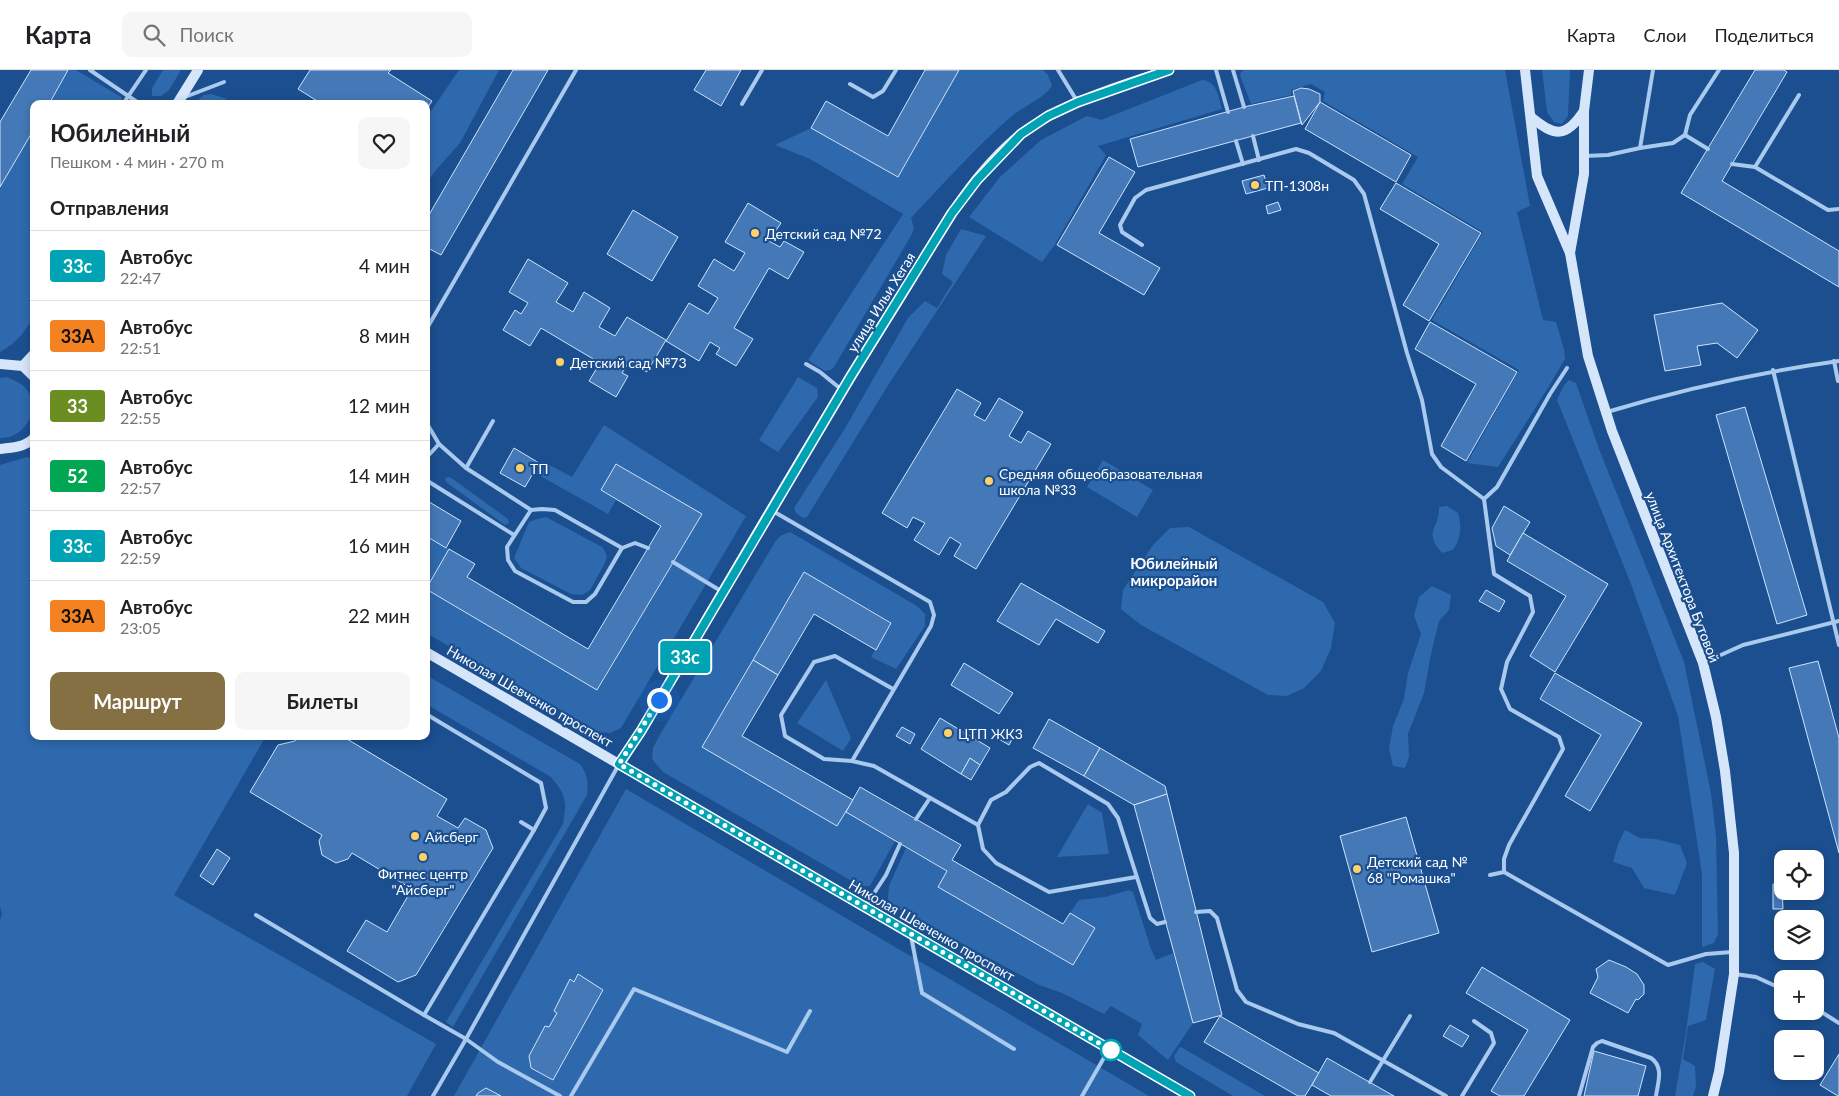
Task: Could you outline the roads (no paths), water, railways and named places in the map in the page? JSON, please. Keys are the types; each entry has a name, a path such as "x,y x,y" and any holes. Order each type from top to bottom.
{"main road":[{"path":"180,100 198,70"},
{"name":"улица Ильи Хегая","path":"619,764 641,731 842,390 952,213 977,180 1021,134 1048,116 1078,102 1169,70"},
{"name":"улица Архитектора Бутовой","path":"1526,70 1537,176 1570,253 1588,356 1605,413 1703,663 1716,717 1725,771 1734,853 1734,974 1719,1072 1713,1096"},
{"name":"улица Архитектора Бутовой","path":"1570,253 1584,174 1584,111 1590,70"},
{"path":"1531,117 1545,129 1561,132 1574,126 1584,111"},
{"path":"23,366 30,358"},
{"path":"0,364 23,366 30,373"},
{"path":"0,450 16,448 30,442"},
{"name":"Николая Шевченко проспект","path":"430,654 1190,1096"}],"lane":[{"path":"90,70 133,100"},
{"path":"126,100 146,70"},
{"path":"430,323 576,70"},
{"path":"742,104 762,70"},
{"path":"850,84 873,96 883,91 896,70"},
{"path":"1058,70 1078,102"},
{"path":"1216,70 1228,112"},
{"path":"1233,70 1244,107"},
{"path":"1640,148 1653,70"},
{"path":"1584,156 1608,155 1673,143 1685,135 1690,115 1720,70"},
{"path":"181,100 224,82"},
{"path":"1755,167 1798,95"},
{"path":"1685,135 1708,149"},
{"path":"1253,136 1260,160"},
{"path":"1236,141 1243,164"},
{"path":"1142,245 1122,232 1120,226 1135,198 1146,190 1296,150 1309,153 1354,180 1364,194 1407,353 1422,400 1432,454 1441,467 1484,500 1494,574 1530,596 1533,612 1507,662 1501,689 1510,709 1559,737 1563,749 1509,845 1504,859 1504,872"},
{"path":"1732,164 1755,167 1828,210 1839,209"},
{"path":"1834,361 1838,381"},
{"path":"1605,413 1641,402 1773,370 1839,361"},
{"path":"806,364 820,372 842,390"},
{"path":"1484,500 1496,487 1567,368"},
{"path":"1773,370 1839,645"},
{"path":"466,468 493,421"},
{"path":"430,429 439,444 466,468 531,510 555,510 622,548"},
{"path":"430,454 439,444"},
{"path":"430,482 514,535"},
{"path":"531,510 508,547 508,560 515,571 573,602 586,602 595,594 622,548 635,543 648,548"},
{"path":"772,510 930,602 934,615 931,626 852,761"},
{"path":"673,562 723,592"},
{"path":"1703,663 1743,645 1839,620"},
{"path":"893,689 836,656 814,662 781,715 785,736 824,759 852,761 874,766 978,825"},
{"path":"424,1015 546,808 541,783 430,716"},
{"path":"1136,877 1050,892 996,863 984,849 978,825 991,800 1006,792 1030,767 1039,763 1108,804 1118,818 1150,918 1157,924 1165,922"},
{"path":"433,1096 619,764"},
{"path":"916,819 930,798"},
{"path":"521,822 534,830"},
{"path":"865,907 886,875 900,844"},
{"path":"1490,875 1504,872 1668,965 1706,954 1734,952"},
{"path":"1196,912 1210,911 1217,918 1237,990 1246,1002 1298,1024 1334,1033 1446,1096"},
{"path":"256,915 466,1039 498,1062 560,1096"},
{"path":"911,934 922,993 1014,1049"},
{"path":"1734,974 1756,977 1774,986"},
{"path":"571,1096 634,989 787,1052 810,1011"},
{"path":"1824,1014 1839,1023"},
{"path":"1370,1082 1382,1059 1410,1016"},
{"path":"1462,1096 1494,1043 1491,1033 1474,1021"},
{"path":"1579,1096 1593,1047 1602,1041 1651,1058 1656,1062 1660,1069 1656,1096"},
{"path":"1082,1096 1109,1049"}],"place":[{"name":"ТП-1308н","path":"1255,185"},
{"name":"Детский сад №72","path":"755,233"},
{"name":"Детский сад №73","path":"560,362"},
{"name":"ТП","path":"520,468"},
{"name":"Средняя общеобразовательная школа №33","path":"989,481"},
{"name":"ЦТП ЖК3","path":"948,733"},
{"name":"Айсберг","path":"415,836"},
{"name":"Фитнес центр \"Айсберг\"","path":"423,857"},
{"name":"Детский сад № 68 \"Ромашка\"","path":"1357,869"}],"district":[{"name":"Юбилейный микрорайон","path":"1174,572"}]}
